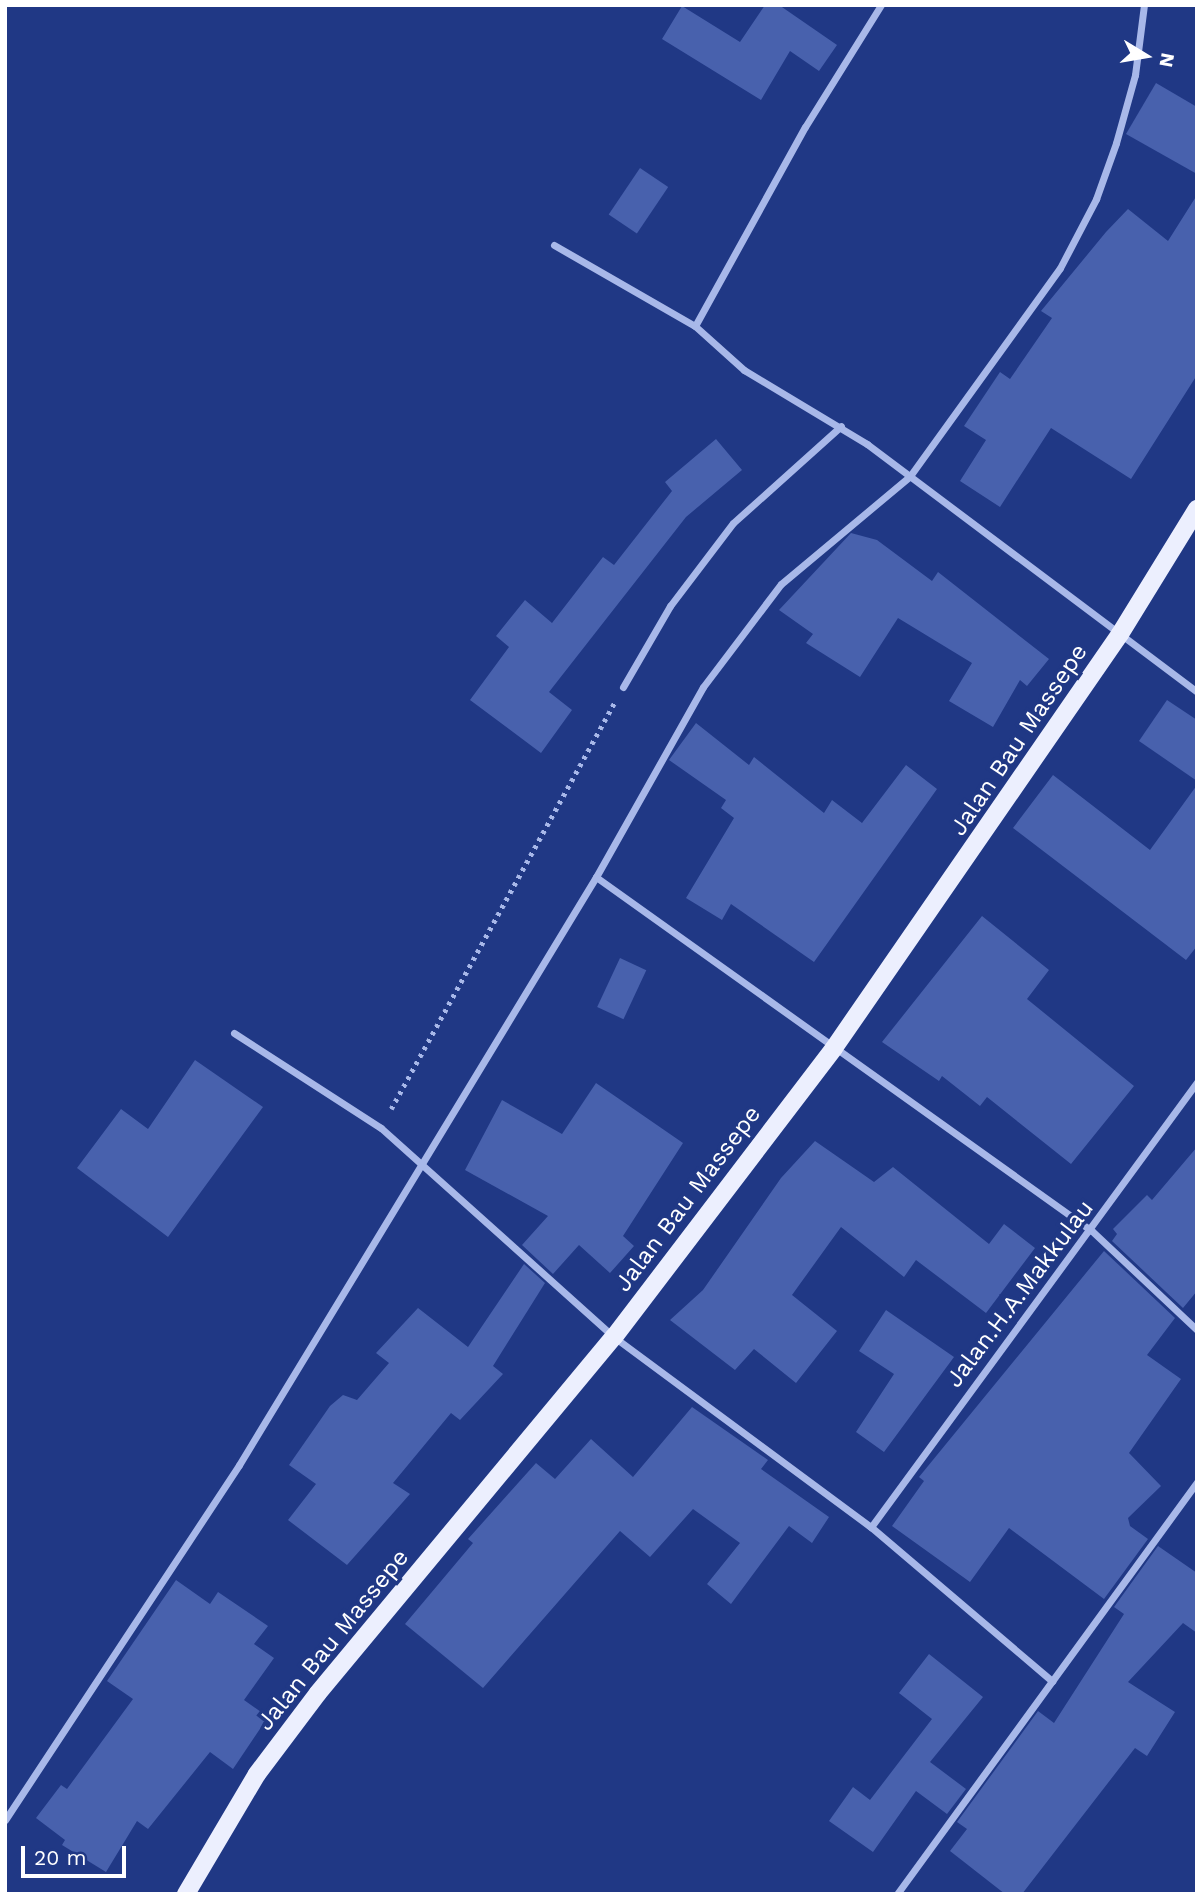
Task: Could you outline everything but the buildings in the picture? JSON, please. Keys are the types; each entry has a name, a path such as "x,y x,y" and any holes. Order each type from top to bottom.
{"main road":[{"name":"Jalan Bau Massepe","path":"186,1894 257,1773 318,1693 614,1337 834,1048 1120,634 1197,509"}],"street":[{"path":"695,326 805,127 881,5"},
{"path":"5,1820 239,1465 419,1160 596,877 704,687 781,584 910,476 1060,268 1096,199 1135,75 1144,5"},
{"path":"554,245 695,326 744,370 867,444 1197,692"},
{"path":"623,687 670,606 733,523 841,426"},
{"path":"596,877 1092,1231 1197,1330"},
{"path":"234,1033 381,1128 614,1337 871,1527 1052,1681"},
{"name":"Jalan.H.A.Makkulau","path":"871,1527 1092,1231 1197,1082"},
{"path":"897,1894 1197,1482"}],"path":[{"path":"381,1128 623,687"}]}
